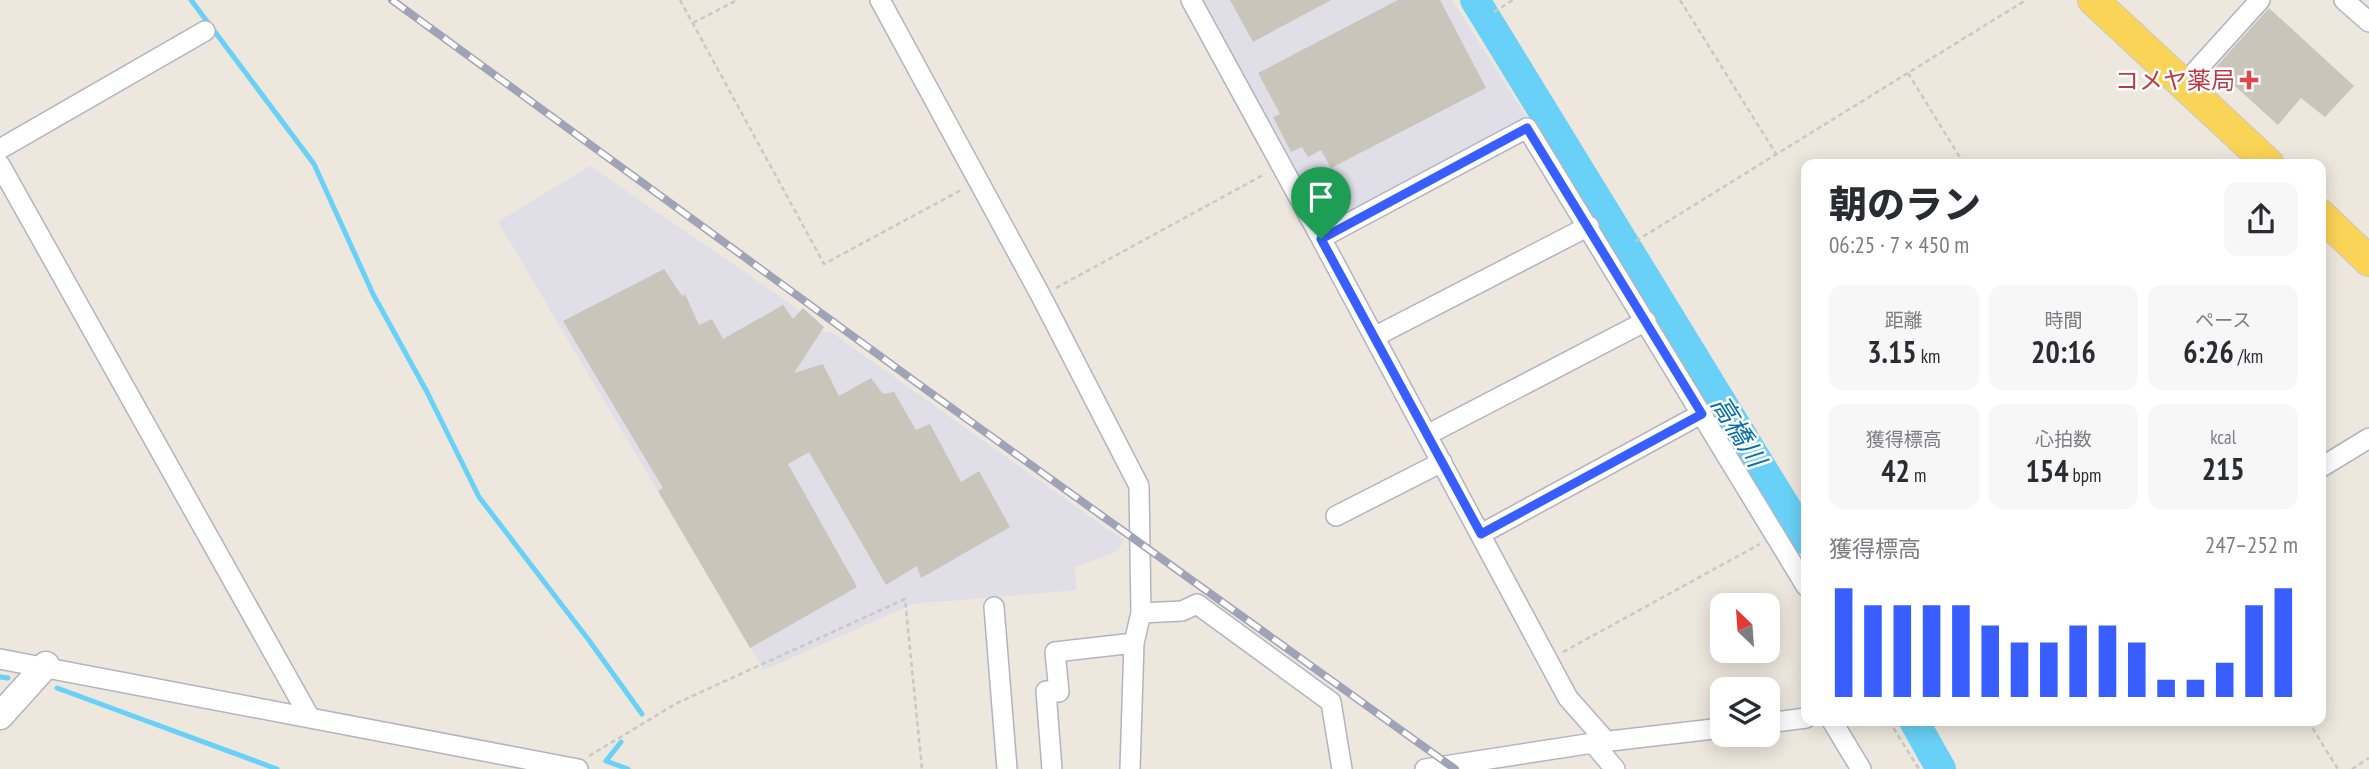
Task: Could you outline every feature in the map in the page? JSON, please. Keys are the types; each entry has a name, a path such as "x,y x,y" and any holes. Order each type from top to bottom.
{"main road":[{"path":"2093,0 2264,159"},
{"path":"2326,220 2369,261"}],"street":[{"path":"880,0 1041,296 1139,485 1141,612 1134,643 1130,769"},
{"path":"1191,0 1568,698 1600,742 1615,769"},
{"path":"2184,84 2260,0"},
{"path":"2344,0 2369,22"},
{"path":"0,149 205,31"},
{"path":"1321,239 1527,128 1801,578"},
{"path":"0,165 310,718"},
{"path":"1374,337 1589,226"},
{"path":"1427,435 1646,321"},
{"path":"1481,534 1702,414"},
{"path":"2326,464 2369,438"},
{"path":"1336,516 1441,462"},
{"path":"1141,612 1182,611 1197,604 1331,702 1342,769"},
{"path":"994,607 1007,769"},
{"path":"1052,769 1046,691 1059,692 1055,652 1134,643"},
{"path":"0,659 46,665 310,718 583,765"},
{"path":"0,716 46,665"},
{"path":"1780,721 1801,719"},
{"path":"1835,726 1861,769"},
{"path":"1425,769 1600,742 1710,729"}],"path":[{"path":"680,0 824,264 979,180"},
{"path":"693,23 737,0"},
{"path":"1494,12 1513,0"},
{"path":"1680,0 1776,154"},
{"path":"1636,241 2026,0"},
{"path":"1908,73 1961,159"},
{"path":"1041,296 1281,165"},
{"path":"1548,660 1775,536"},
{"path":"583,765 590,753 677,703 905,599 922,769"},
{"path":"1891,726 1919,769"},
{"path":"2311,726 2338,769"},
{"path":"2352,769 2369,758"}],"shaded area":[{"path":"1201,0 1452,0 1529,121 1334,224 1319,220"},
{"path":"590,166 788,302 823,332 831,332 1124,541 1118,551 1075,567 1076,590 913,604 764,670 498,222"}],"building":[{"path":"1230,0 1331,0 1253,42"},
{"path":"1398,0 1440,0 1486,88 1331,168 1321,150 1308,157 1302,147 1291,152 1273,117 1280,114 1258,73"},
{"path":"2269,8 2354,86 2325,117 2301,98 2278,125 2215,68"},
{"path":"664,269 682,296 685,294 699,325 712,319 723,339 783,305 793,319 803,308 824,327 794,373 823,364 839,396 871,378 883,394 894,392 916,430 930,424 961,482 979,471 1010,527 921,578 917,566 886,585 809,452 788,464 857,587 750,648 658,491 663,488 563,321"}],"waterway":[{"path":"191,0 314,164 373,294 427,392 479,497 642,714"},
{"name":"高橋川","path":"1475,0 1801,532"},
{"path":"0,677 8,678"},
{"path":"57,688 277,769"},
{"name":"高橋川","path":"1917,726 1941,769"},
{"path":"621,742 606,761 628,769"}],"railway":[{"path":"392,0 928,391 1455,769"}],"place":[{"name":"コメヤ薬局","path":"2249,80"}],"route":[{"path":"1527,128 1702,414 1481,534 1321,239 1527,128"}]}
